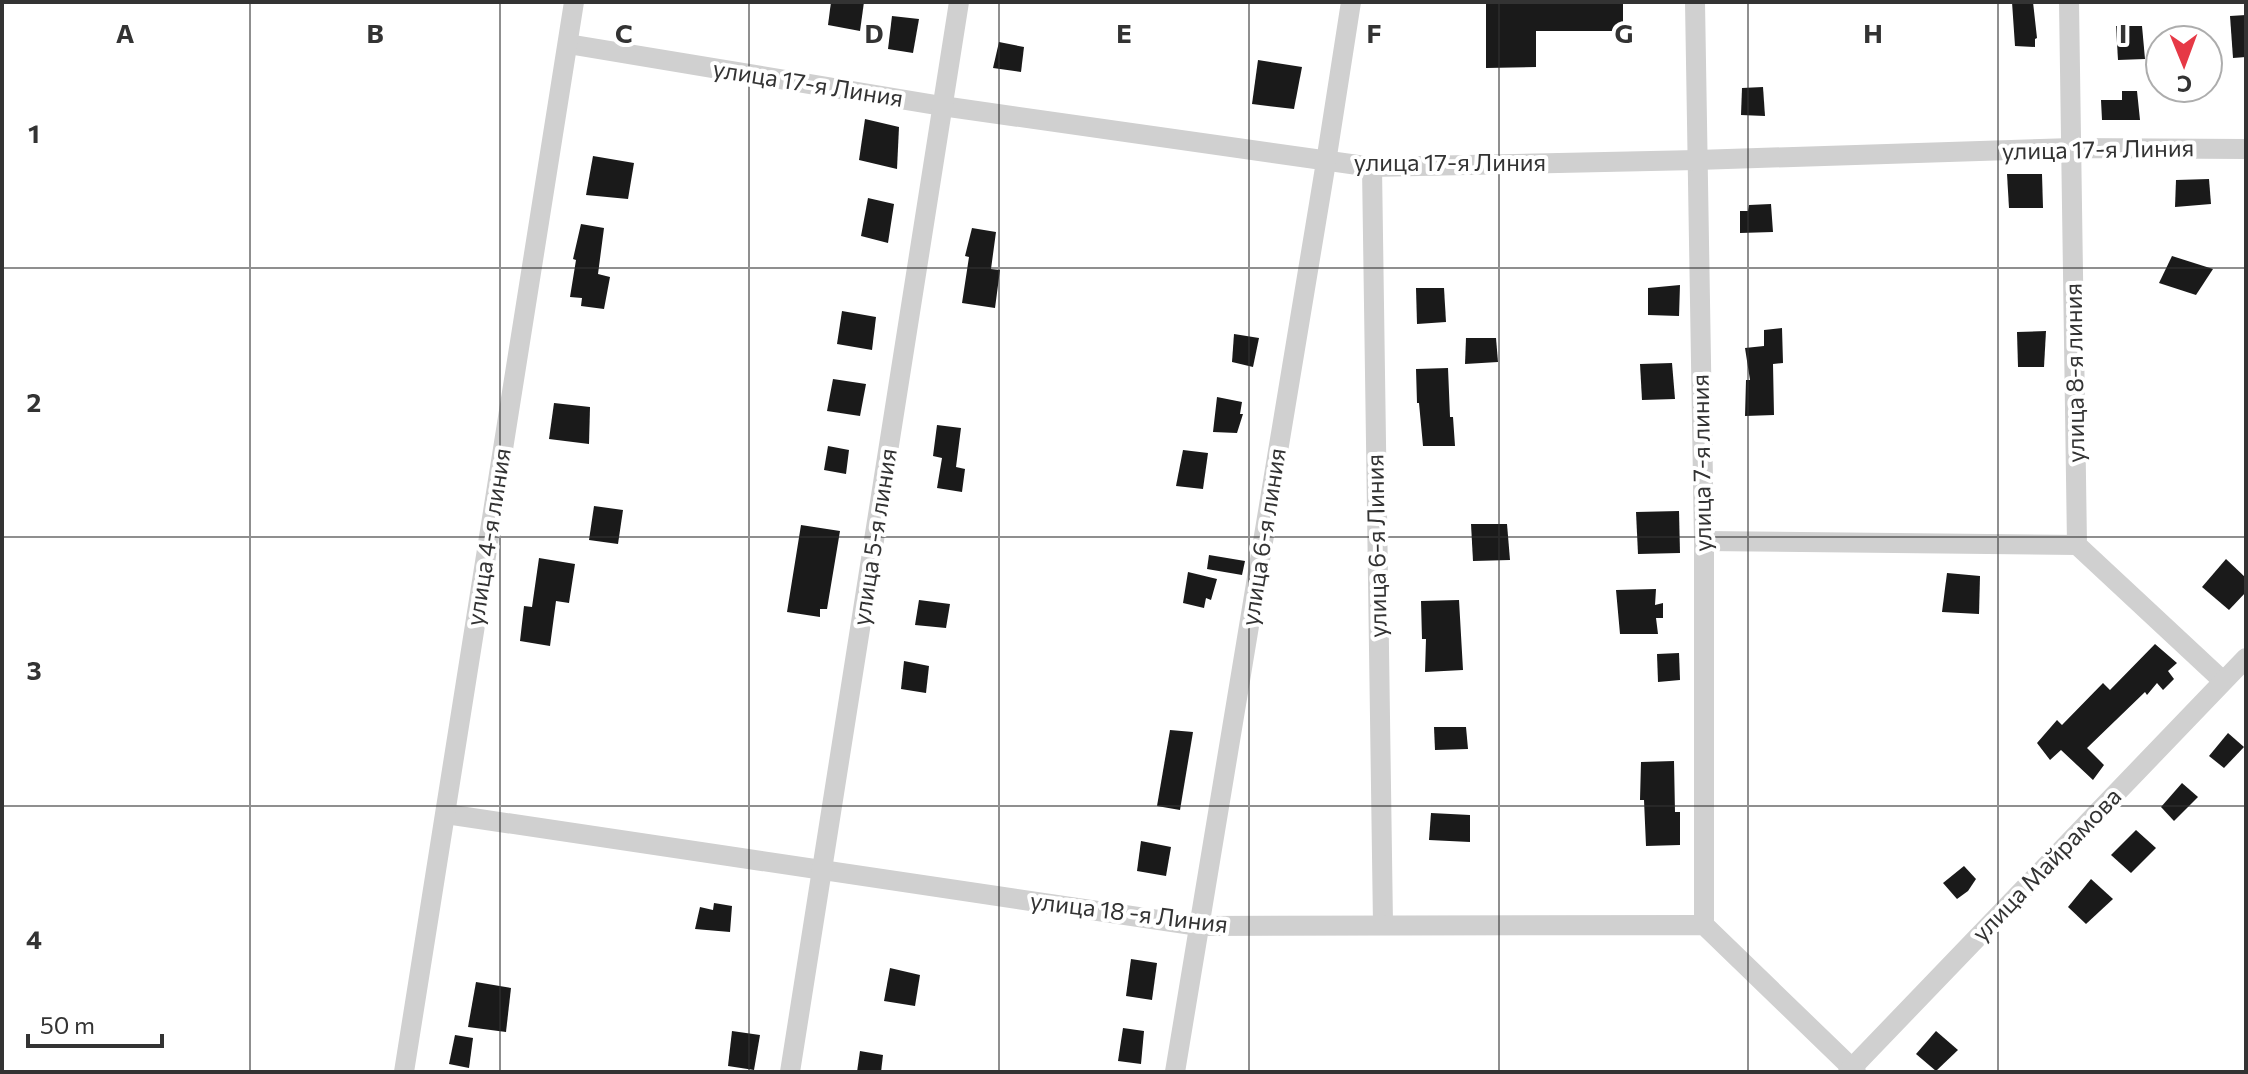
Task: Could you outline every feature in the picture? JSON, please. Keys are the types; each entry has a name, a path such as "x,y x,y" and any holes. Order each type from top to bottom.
{"street":[{"name":"улица 4-я линия","path":"404,1072 574,2"},
{"name":"улица 5-я линия","path":"790,1072 959,2"},
{"name":"улица 6-я линия","path":"1175,1072 1351,2"},
{"name":"улица 7-я линия","path":"1695,2 1704,541 1704,925"},
{"name":"улица 8-я линия","path":"2069,2 2077,545"},
{"name":"улица 17-я Линия","path":"568,44 942,106 1372,167 2072,148 2246,149"},
{"name":"улица 6-я Линия","path":"1372,167 1383,924"},
{"path":"1704,541 2077,545 2223,681"},
{"name":"улица Майрамова","path":"1852,1071 2246,658"},
{"name":"улица 18 -я Линия","path":"446,814 1199,926 1704,925"},
{"path":"1704,925 1852,1071"}],"building":[{"path":"831,2 864,2 860,31 828,25"},
{"path":"1486,2 1623,2 1623,31 1536,31 1536,67 1486,68"},
{"path":"2012,2 2033,2 2035,47 2015,46"},
{"path":"2246,15 2246,57 2233,58 2230,16"},
{"path":"892,16 919,19 913,53 888,49"},
{"path":"2116,26 2142,26 2144,59 2118,60"},
{"path":"999,42 1024,47 1021,72 993,68"},
{"path":"1258,60 1302,67 1294,109 1252,104"},
{"path":"1763,87 1765,116 1741,115 1742,88"},
{"path":"2122,91 2137,91 2140,120 2102,120 2101,100 2122,100"},
{"path":"865,119 899,127 897,169 859,160"},
{"path":"593,156 634,163 628,199 586,195"},
{"path":"2007,174 2042,174 2043,208 2009,208"},
{"path":"2209,179 2211,204 2175,207 2176,180"},
{"path":"868,198 894,204 888,243 861,236"},
{"path":"1771,204 1773,232 1740,233 1740,211 1748,211 1749,205"},
{"path":"581,224 604,228 598,274 610,277 604,309 581,306 582,298 570,297 576,260 573,259"},
{"path":"972,228 996,232 991,269 1000,270 995,308 962,303 969,257 965,256"},
{"path":"2172,256 2213,269 2196,295 2159,283"},
{"path":"1680,285 1679,316 1648,315 1648,288"},
{"path":"1416,288 1444,288 1446,322 1417,324"},
{"path":"842,311 876,317 872,350 837,344"},
{"path":"1782,328 1783,363 1773,364 1774,415 1745,416 1746,380 1750,380 1745,348 1764,346 1764,330"},
{"path":"2046,331 2044,367 2018,367 2017,332"},
{"path":"1234,334 1259,338 1253,367 1232,362"},
{"path":"1466,338 1496,338 1498,362 1465,364"},
{"path":"1672,363 1675,399 1642,400 1640,364"},
{"path":"1448,368 1455,446 1423,446 1416,369"},
{"path":"833,379 866,384 860,416 827,411"},
{"path":"1217,397 1242,402 1240,414 1243,414 1237,433 1213,432"},
{"path":"554,403 590,407 589,444 549,439"},
{"path":"937,425 961,428 956,467 965,469 962,492 937,488 942,458 933,456"},
{"path":"828,446 849,450 846,474 824,470"},
{"path":"1183,450 1208,453 1203,489 1176,486"},
{"path":"594,506 623,510 618,544 589,540"},
{"path":"1679,511 1680,553 1638,554 1636,512"},
{"path":"1471,524 1507,524 1510,560 1473,561"},
{"path":"801,525 840,531 827,609 820,609 820,617 787,612"},
{"path":"1209,555 1245,561 1242,575 1207,569"},
{"path":"539,558 575,564 569,603 556,601 550,646 520,641 524,606 532,607"},
{"path":"2226,559 2246,578 2246,592 2229,610 2202,587"},
{"path":"1188,572 1217,579 1211,600 1206,598 1204,608 1183,603"},
{"path":"1947,573 1980,576 1979,614 1942,612"},
{"path":"1656,589 1655,605 1663,603 1663,618 1656,618 1658,634 1620,634 1616,590"},
{"path":"919,600 950,604 946,628 915,625"},
{"path":"1459,600 1463,670 1425,672 1426,639 1422,639 1421,601"},
{"path":"2155,644 2177,663 2168,671 2174,679 2163,690 2157,683 2147,695 2145,692 2087,748 2104,765 2093,780 2061,750 2050,760 2037,743 2057,720 2062,725 2103,683 2110,690"},
{"path":"1679,653 1680,680 1658,682 1657,654"},
{"path":"904,661 929,666 926,693 901,689"},
{"path":"1434,727 1466,727 1468,749 1435,750"},
{"path":"1170,730 1193,732 1180,810 1157,806"},
{"path":"2228,733 2244,747 2224,768 2209,756"},
{"path":"1674,761 1675,812 1680,812 1680,845 1646,846 1644,800 1640,800 1641,762"},
{"path":"2182,783 2198,797 2174,821 2161,807"},
{"path":"1431,813 1470,815 1470,842 1429,840"},
{"path":"2136,830 2156,848 2131,873 2111,855"},
{"path":"1141,841 1171,847 1166,876 1137,871"},
{"path":"1964,866 1976,879 1968,891 1957,899 1943,883"},
{"path":"2091,879 2113,899 2086,924 2068,907"},
{"path":"714,903 732,906 730,932 695,929 700,907 713,910"},
{"path":"1131,959 1157,963 1152,1000 1126,996"},
{"path":"890,968 920,975 915,1006 884,1001"},
{"path":"476,982 511,988 506,1032 468,1027"},
{"path":"1123,1028 1144,1031 1141,1064 1118,1061"},
{"path":"732,1031 760,1035 754,1070 728,1066"},
{"path":"1936,1031 1958,1050 1936,1071 1916,1054"},
{"path":"455,1035 473,1038 469,1068 449,1064"},
{"path":"860,1051 883,1055 881,1072 857,1072"}]}
